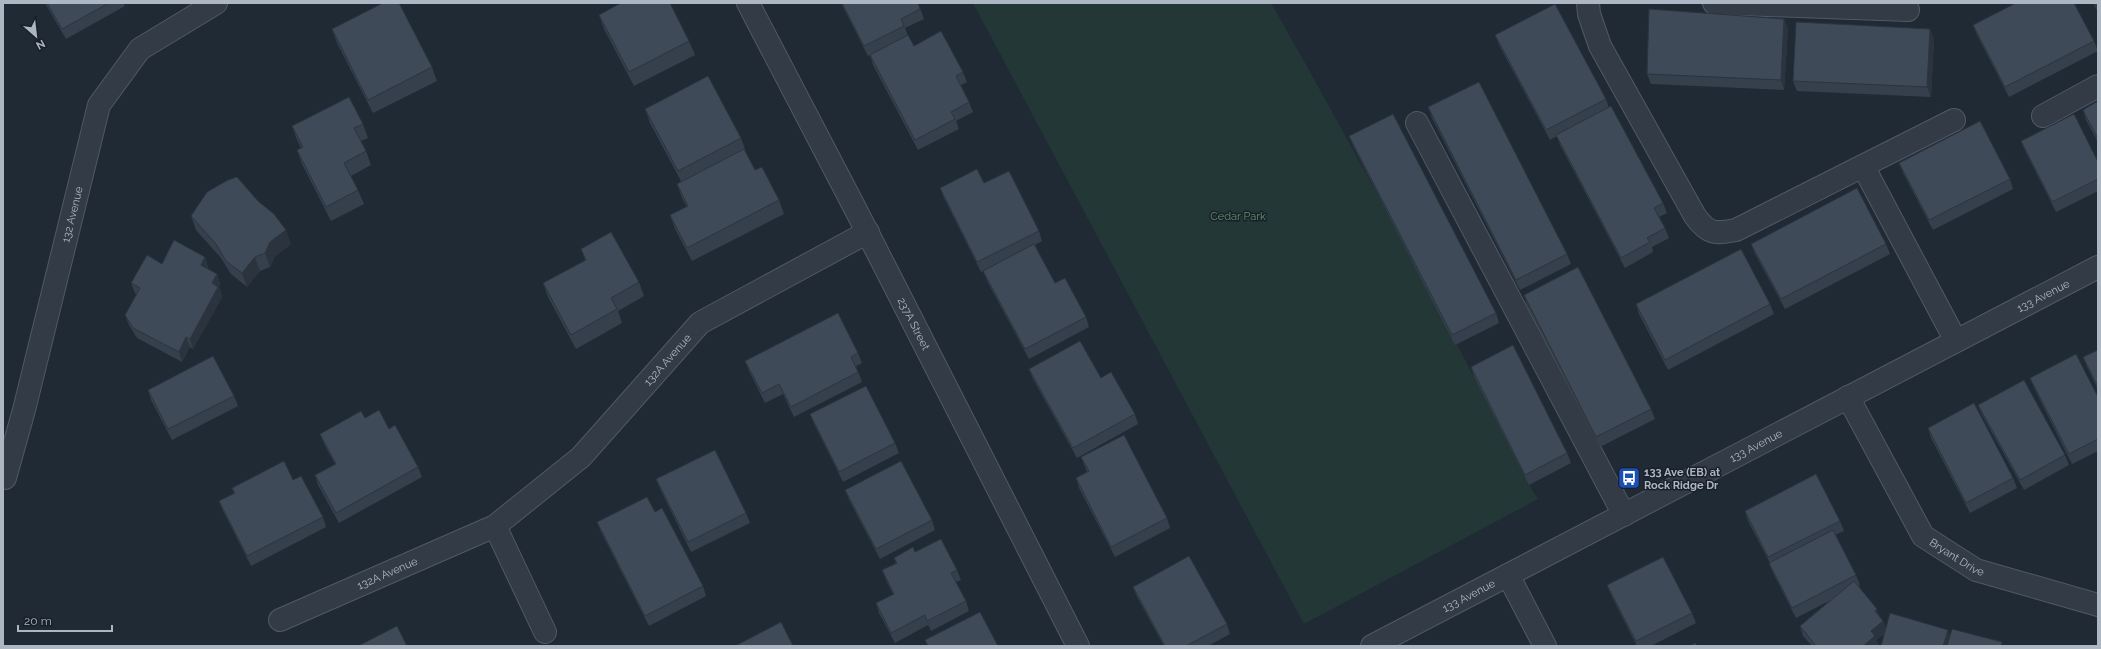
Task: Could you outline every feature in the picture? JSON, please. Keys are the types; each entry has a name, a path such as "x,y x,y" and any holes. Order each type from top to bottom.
{"street":[{"name":"132 Avenue","path":"5,478 24,410 99,105 140,49 193,9 216,3"},
{"name":"237A Street","path":"748,3 868,232 1078,646"},
{"path":"1588,3 1589,14 1600,46 1695,216 1704,228 1716,233 1736,230 1954,120"},
{"path":"1714,3 1908,10"},
{"path":"2043,116 2098,86"},
{"path":"1417,123 1624,515"},
{"path":"1863,166 1956,341"},
{"name":"132A Avenue","path":"280,620 495,526 581,457 700,323 868,232"},
{"name":"133 Avenue","path":"1372,646 2098,267"},
{"name":"Bryant Drive","path":"1848,397 1923,536 1976,570 2098,605"},
{"path":"495,526 545,632"},
{"path":"1508,575 1545,646"}],"green space":[{"name":"Cedar Park","path":"973,3 1271,3 1403,242 1529,485 1538,499 1304,624"}],"building":[{"path":"47,3 109,3 62,29"},
{"path":"383,3 399,3 432,67 368,100 332,29"},
{"path":"621,3 670,3 689,41 629,72 599,15"},
{"path":"842,3 918,3 920,9 901,19 904,26 864,46"},
{"path":"2016,3 2074,3 2094,41 2005,87 1973,25"},
{"path":"1555,4 1606,99 1546,130 1495,35"},
{"path":"1649,9 1784,19 1781,80 1647,74"},
{"path":"1796,22 1930,29 1927,87 1793,81"},
{"path":"941,31 963,72 956,76 969,102 951,112 955,119 915,140 870,55 908,35 914,46"},
{"path":"708,76 741,138 678,171 645,109"},
{"path":"1479,82 1567,254 1516,280 1428,107"},
{"path":"349,97 363,124 354,128 366,151 344,163 358,190 326,207 297,150 303,147 292,126"},
{"path":"2098,101 2098,139 2083,110"},
{"path":"1611,106 1663,203 1654,208 1665,228 1647,238 1650,242 1621,258 1556,135"},
{"path":"1393,114 1496,313 1452,335 1349,136"},
{"path":"2074,114 2098,162 2098,179 2052,202 2021,141"},
{"path":"1980,121 2010,179 1929,220 1899,163"},
{"path":"744,149 755,170 762,167 779,200 687,248 670,215 688,206 677,184"},
{"path":"977,169 984,183 1009,171 1039,231 977,262 940,188"},
{"path":"237,177 258,201 274,214 286,230 270,242 265,253 255,257 242,273 226,261 216,244 191,216 207,192 228,180"},
{"path":"1857,188 1886,244 1781,299 1751,244"},
{"path":"611,232 639,282 611,298 617,309 571,335 543,283 586,260 581,249"},
{"path":"174,240 205,257 201,265 217,274 212,283 218,287 190,339 186,337 179,352 133,328 125,315 140,288 131,283 147,255 162,264"},
{"path":"1034,244 1055,283 1065,278 1086,317 1025,349 983,271"},
{"path":"1741,249 1770,304 1665,360 1636,304"},
{"path":"1578,267 1651,409 1596,437 1524,295"},
{"path":"838,313 858,353 851,357 858,372 791,407 779,384 762,393 745,361"},
{"path":"1080,341 1101,378 1111,372 1135,414 1073,448 1029,369"},
{"path":"1513,345 1567,453 1525,475 1471,367"},
{"path":"2098,350 2098,387 2083,357"},
{"path":"2076,354 2098,397 2098,439 2069,454 2030,378"},
{"path":"213,356 234,396 168,429 148,390"},
{"path":"2024,380 2065,455 2020,480 1978,405"},
{"path":"866,386 895,443 839,472 810,414"},
{"path":"1974,403 2013,478 1966,503 1928,428"},
{"path":"379,410 389,429 395,425 418,467 336,513 315,475 336,464 320,434 361,411 365,418"},
{"path":"1124,435 1167,518 1111,547 1076,478 1089,471 1081,457"},
{"path":"715,450 746,513 688,542 656,479"},
{"path":"284,461 293,480 301,476 323,517 247,556 219,501 235,493 232,488"},
{"path":"901,461 932,520 876,549 845,490"},
{"path":"1816,474 1840,521 1768,557 1745,511"},
{"path":"647,497 655,512 662,508 703,586 645,616 597,522"},
{"path":"1833,530 1856,575 1792,608 1769,563"},
{"path":"941,539 957,570 951,573 966,601 927,621 925,615 891,633 876,603 894,594 882,570 897,563 894,558 913,547 915,552"},
{"path":"1189,556 1227,624 1186,646 1165,646 1133,587"},
{"path":"1663,557 1692,613 1636,641 1607,585"},
{"path":"1854,581 1877,609 1875,611 1883,621 1871,631 1875,636 1863,646 1816,646 1800,626"},
{"path":"980,612 998,646 928,646 925,640"},
{"path":"1890,613 1948,630 1943,646 1881,646"},
{"path":"781,622 793,646 735,646"},
{"path":"397,626 407,646 358,646"},
{"path":"1952,629 2002,642 2001,646 1947,646"},
{"path":"1695,643 1697,646 1690,646"}],"place":[{"name":"133 Ave (EB) at Rock Ridge Dr","path":"1629,478"}]}
